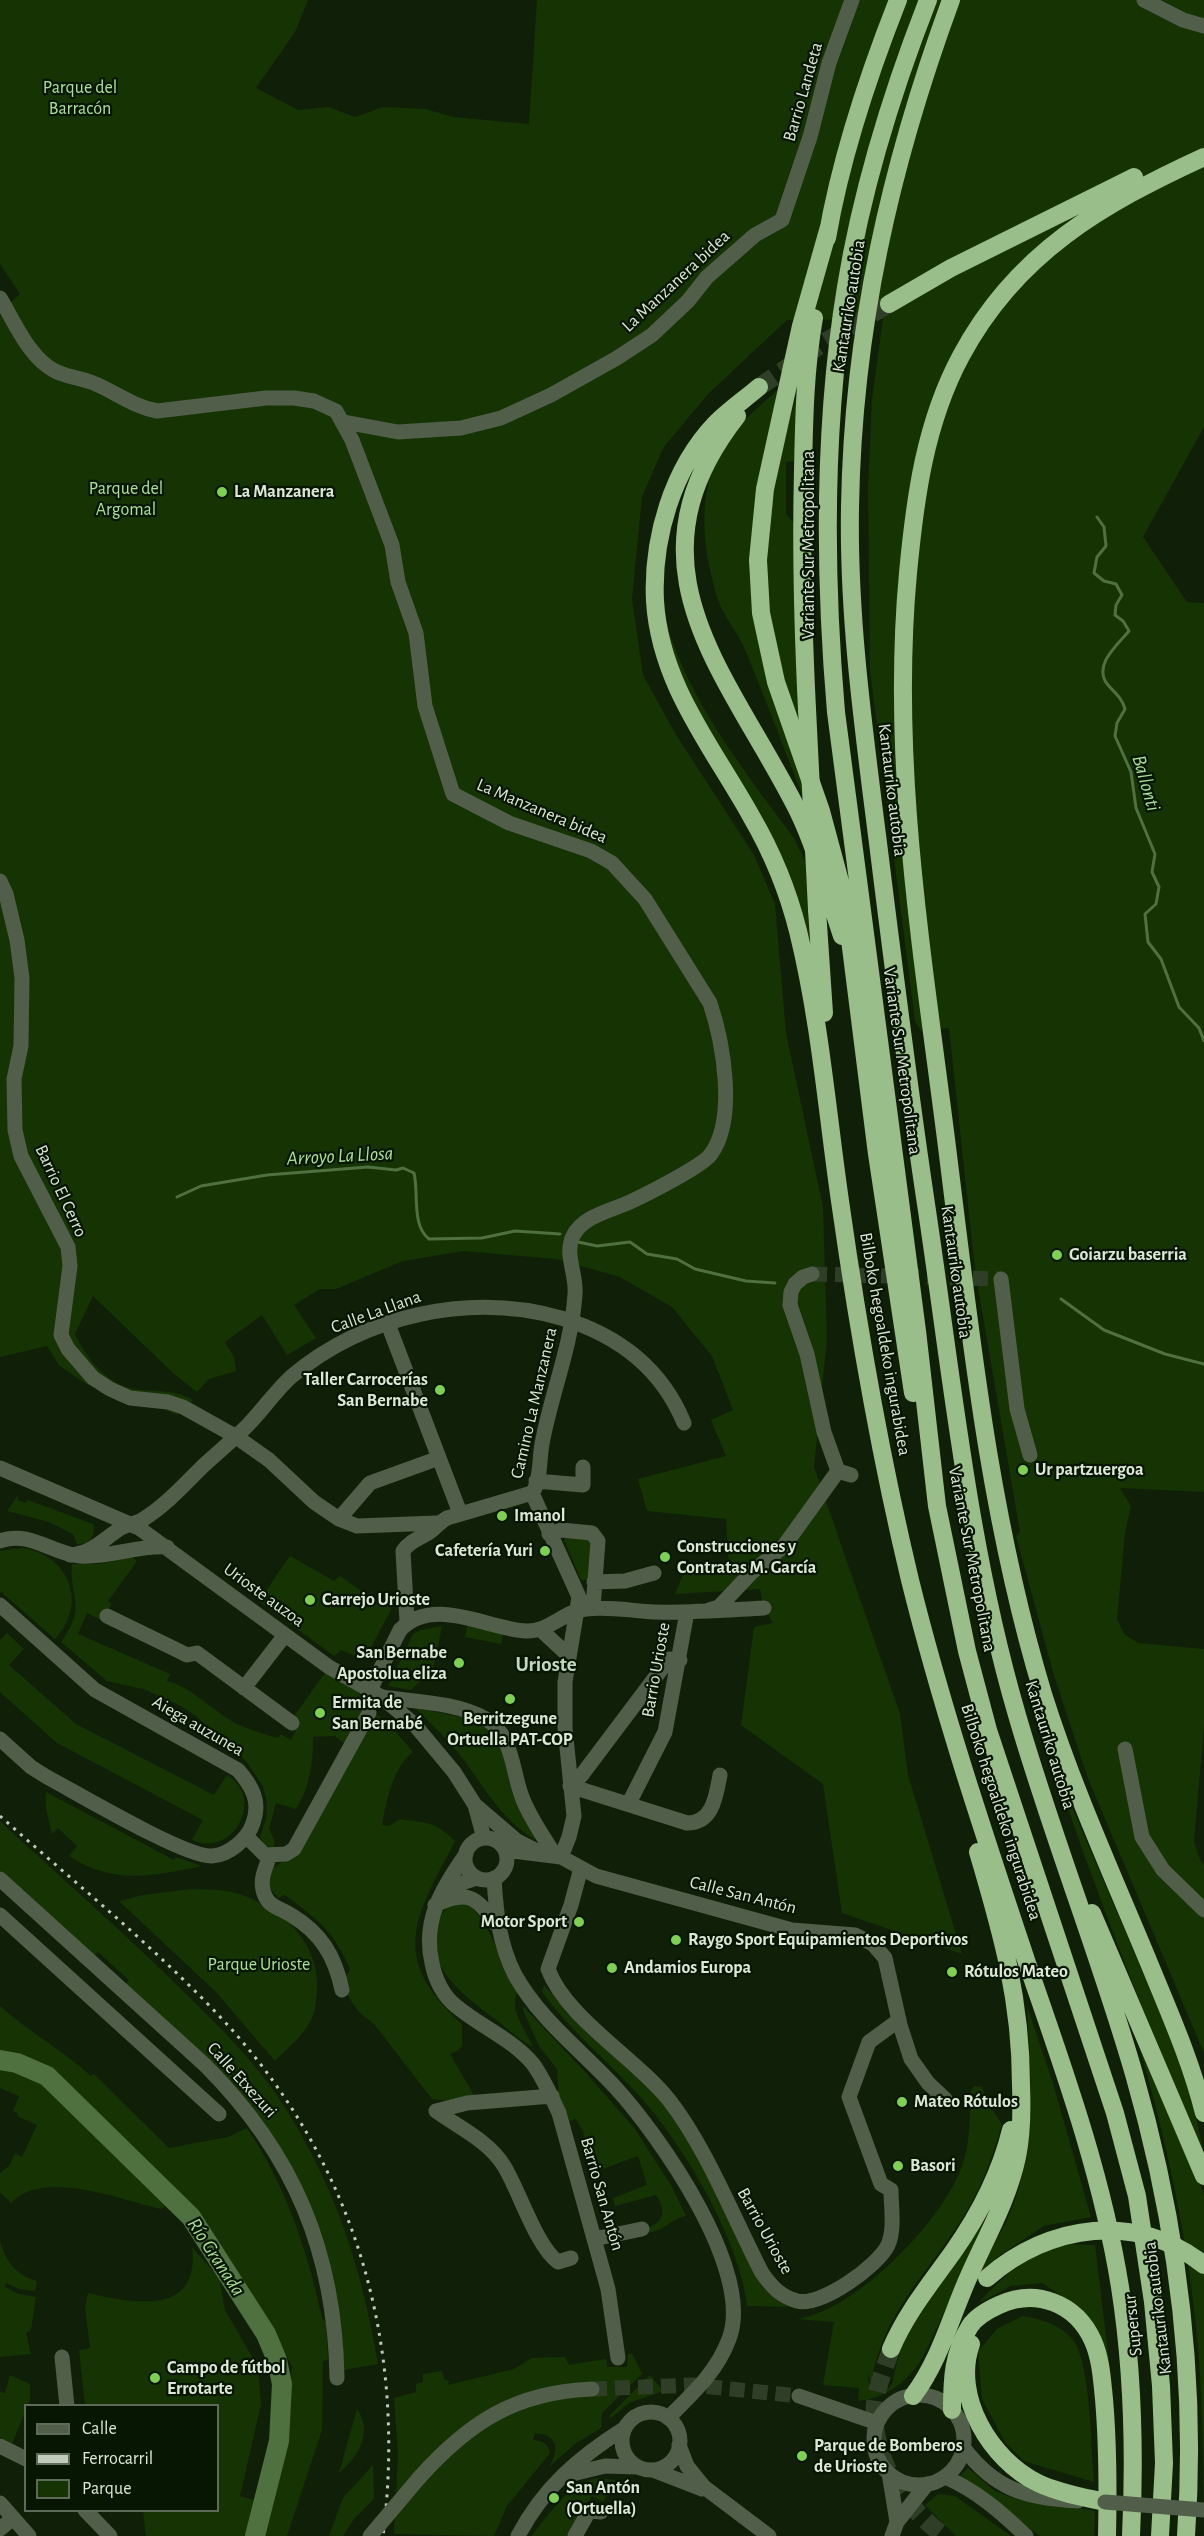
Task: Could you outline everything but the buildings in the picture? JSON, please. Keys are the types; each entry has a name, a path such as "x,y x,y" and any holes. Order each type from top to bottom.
{"highway":[{"name":"Kantauriko autobia","path":"828,1097 802,608 804,402 812,325 829,227 846,155 878,50 898,0"},
{"name":"Variante Sur Metropolitana","path":"928,0 903,65 875,161 846,286 830,431 827,610 845,791 917,1331 937,1506 964,1640 988,1730 1115,2113"},
{"name":"Kantauriko autobia","path":"951,0 924,73 892,182 869,288 852,452 849,511 854,619 862,717 905,1055 974,1533 998,1644 1018,1718 1132,2069 1162,2188 1174,2252 1187,2380 1189,2462 1186,2536"},
{"path":"890,304 1020,233 1204,146"},
{"path":"1204,157 1113,201 1074,227 1021,273 979,327 952,375 937,413 924,458 911,533 903,619 902,753 910,855 988,1458 1012,1581 1044,1694 1077,1791 1186,2053 1204,2113"},
{"path":"829,227 801,326 765,489 758,560 761,613 770,662 834,853 845,900 903,1334 937,1506"},
{"path":"828,1097 806,964 788,896 751,816 682,700 660,642 655,606 658,544 664,516 678,480 694,450 712,427 759,387 722,436 698,482 689,514 685,551 690,605 725,686 799,813 843,938 863,1044"},
{"name":"Bilboko hegoaldeko ingurabidea","path":"828,1097 858,1329 888,1482 928,1651 966,1780 1070,2088 1110,2236 1125,2328 1132,2403 1134,2475 1131,2536"},
{"path":"914,2396 930,2371 1008,2189 1022,2125 1022,2044 1017,2007 995,1911 965,1810 966,1780"},
{"path":"1069,1876 1087,1902 1101,1933 1204,2176"},
{"path":"1135,1928 1204,2072"},
{"path":"891,2349 919,2297 978,2213 1006,2149 1021,2085"},
{"name":"Supersur","path":"1115,2113 1137,2196 1153,2302 1161,2386 1164,2463 1160,2536"},
{"path":"940,2348 972,2295 987,2278 1017,2254 1040,2242 1089,2230 1120,2230 1144,2235 1180,2249 1204,2265"},
{"path":"952,2409 954,2363 960,2344 971,2324 994,2307 1010,2300 1029,2297 1057,2303 1081,2322 1093,2340 1101,2372 1106,2425 1107,2536"},
{"path":"994,2307 978,2329 970,2346 966,2364 967,2385 979,2423 988,2439 1018,2470 1054,2490 1099,2501"}],"street":[{"name":"Barrio Landeta","path":"793,196 829,63 852,0"},
{"path":"1144,0 1183,20 1204,26"},
{"name":"La Manzanera bidea","path":"344,422 398,432 461,428 501,417 574,383 652,335 688,301 707,277 755,234 782,220 793,196"},
{"path":"0,298 40,360 52,370 72,378 90,381 144,409 157,411 267,398 294,398 325,405 336,411 344,422"},
{"name":"La Manzanera bidea","path":"344,422 392,545 398,582 416,633 425,706 453,794 509,823 591,850 612,863 645,899 710,1003 716,1022 725,1083 725,1110 712,1154 699,1165 630,1202 595,1216 576,1230 569,1243 569,1255 575,1274 572,1322"},
{"name":"Barrio El Cerro","path":"0,881 6,894 17,940 21,978 21,1046 14,1079 15,1130 21,1156 68,1247 70,1266 61,1335 80,1365 110,1389 130,1398 168,1402 183,1407 235,1436"},
{"path":"709,1611 719,1607 751,1572 784,1546 845,1473 824,1432 807,1354 790,1305 791,1292 795,1284 812,1274"},
{"path":"1001,1279 1017,1409 1030,1455"},
{"name":"Calle La Llana","path":"70,1554 92,1550 108,1537 139,1522 166,1501 246,1427 276,1391 310,1363 338,1346 388,1324 447,1309 482,1306 517,1308 572,1322 612,1338 632,1351 665,1387 684,1423"},
{"name":"Camino La Manzanera","path":"534,1487 542,1444 572,1322"},
{"path":"388,1324 460,1513"},
{"path":"235,1436 270,1460 314,1503 339,1519 357,1526 437,1523 534,1487 583,1485 583,1467"},
{"path":"339,1519 370,1483 439,1458"},
{"name":"Urioste auzoa","path":"0,1468 90,1506 139,1522 167,1547 329,1667 375,1693 425,1737 454,1772 475,1805 517,1841 551,1855 551,1849 522,1797 507,1743 495,1725 474,1713 375,1693"},
{"path":"534,1487 549,1534 583,1605"},
{"path":"166,1501 157,1516 156,1528 157,1535 167,1547"},
{"path":"90,1506 104,1521 108,1537"},
{"path":"123,1551 131,1543 133,1532 139,1522"},
{"path":"407,1622 403,1551 407,1545 432,1530 437,1523"},
{"path":"505,1857 551,1855 570,1837 574,1816 565,1728 569,1656 583,1605 594,1582 598,1541 592,1533 561,1530 549,1534"},
{"path":"0,1541 27,1539 70,1554 94,1556 150,1545 167,1547"},
{"path":"594,1582 611,1583 654,1573"},
{"path":"610,1610 611,1583"},
{"name":"Aiega auzunea","path":"0,1605 95,1690 238,1770 250,1784 256,1797 256,1813 246,1836"},
{"path":"375,1693 400,1630 407,1622 444,1615 525,1631 541,1630 583,1605"},
{"name":"Barrio Urioste","path":"583,1605 610,1610 687,1612 665,1732 629,1803"},
{"path":"687,1612 764,1608"},
{"path":"107,1616 179,1651 187,1654 197,1653 292,1724"},
{"path":"541,1630 569,1656"},
{"path":"244,1688 285,1635"},
{"path":"570,1786 581,1776 649,1687 664,1663 669,1659 680,1660"},
{"path":"0,1739 31,1767 47,1777 185,1850 213,1856 237,1845 246,1836 261,1853 270,1856 286,1854 299,1842 369,1713"},
{"path":"1125,1749 1142,1837 1163,1870 1204,1910"},
{"path":"570,1786 687,1823 697,1823 705,1818 713,1806 720,1775"},
{"name":"Urioste auzoa","path":"475,1805 484,1838"},
{"path":"435,1905 452,1888 477,1878 494,1878 502,1872 505,1857 498,1842 484,1838 472,1843 466,1854 467,1868 477,1878"},
{"name":"Barrio San Antón","path":"466,1854 446,1882 430,1921 428,1943 433,1971 440,1986 457,2007 513,2044 532,2064 552,2096 594,2239 610,2304 618,2358"},
{"name":"Calle San Antón","path":"551,1855 596,1876 792,1930 855,1935 873,1944 885,1958 899,2020 911,2059 928,2083 945,2099"},
{"path":"270,1856 262,1883 269,1903 298,1919 322,1939 338,1970 342,1990"},
{"name":"Barrio Urioste","path":"581,1868 571,1905 548,1970 552,1980 567,2001 668,2098 697,2143 762,2273 776,2292 799,2302 818,2298 855,2279 874,2264 888,2246 891,2230 891,2190 881,2184 849,2097 869,2042 899,2020"},
{"path":"494,1878 498,1926 504,1950 526,1993 552,2026 614,2086 650,2128 706,2222 727,2267 735,2310 729,2340 704,2383 668,2418"},
{"name":"Calle Etxezuri","path":"1,1882 205,2065 236,2097 261,2129 294,2184 317,2241 332,2303 337,2378"},
{"path":"435,1905 454,1896 466,1896 484,1908 498,1926"},
{"path":"0,1915 219,2114"},
{"path":"552,2096 467,2103 436,2111 488,2147 503,2164 545,2248 558,2262 571,2258"},
{"path":"594,2239 642,2229"},
{"path":"62,2357 67,2404"},
{"path":"370,2536 419,2478 469,2429 504,2408 539,2396 592,2389"},
{"path":"800,2396 877,2423"},
{"path":"889,2473 906,2483 927,2484 945,2477 960,2459 963,2447 964,2434 959,2419 952,2409 935,2398 914,2396 893,2404 877,2423 875,2449 889,2473 894,2529"},
{"path":"518,2536 528,2516 558,2478 577,2460 625,2428 630,2421 644,2412 661,2414 668,2418 678,2430 680,2445 694,2476 716,2496 769,2536"},
{"path":"625,2428 622,2446 625,2454 645,2468 716,2496"},
{"path":"558,2478 605,2466 645,2468 667,2465 680,2445"},
{"path":"0,2446 24,2458"},
{"path":"963,2447 985,2472 1003,2486 1052,2500 1099,2501 1204,2510"},
{"path":"945,2477 967,2486 988,2501 1026,2536"},
{"path":"894,2529 927,2484"},
{"path":"0,2503 29,2536"},
{"path":"575,2536 589,2511 592,2509 601,2512"},
{"path":"86,2512 110,2536"},
{"path":"0,2529 13,2518"}],"green space":[{"path":"0,0 308,0 295,32 256,88 298,110 328,107 355,117 383,107 425,109 453,117 529,124 537,0 1204,0 1204,427 1143,537 1187,602 1204,603 1204,1492 1120,1488 1131,1506 1125,1533 1117,1619 1124,1634 1138,1643 1204,1649 1204,1726 1194,1841 1204,1865 1204,2053 1087,1776 1053,1672 1016,1536 1020,1532 975,1270 949,1028 921,1031 915,1021 870,671 868,488 872,400 883,319 787,320 708,394 663,448 642,497 632,599 643,675 675,733 754,855 775,904 786,1033 823,1207 827,1339 814,1467 900,1714 908,1775 962,1954 842,1913 823,1784 741,1725 754,1627 773,1623 764,1608 760,1589 675,1594 684,1572 729,1570 726,1519 647,1511 638,1479 726,1456 711,1420 733,1410 712,1356 672,1307 620,1277 556,1259 463,1251 403,1261 336,1289 320,1289 294,1305 316,1338 287,1355 262,1315 225,1342 234,1357 236,1371 209,1379 197,1392 173,1373 93,1296 75,1334 91,1360 106,1376 124,1386 172,1392 193,1400 178,1415 153,1405 115,1398 83,1382 59,1365 47,1346 0,1357 0,312 20,294 0,264"},
{"path":"800,383 794,461 786,462 786,514 794,523 796,669 801,730 778,665 770,620 768,586 770,518 775,485"},
{"path":"779,389 756,500 750,559 804,781 803,797 746,652 718,600 709,565 704,528 711,474 723,447 753,412"},
{"path":"665,617 687,677 702,705 737,760 794,838 805,862 810,948 724,757 676,671"},
{"path":"18,1495 18,1500 25,1503 28,1500 93,1524 93,1536 85,1543 77,1544 73,1534 49,1522 7,1511"},
{"path":"568,1536 588,1538 593,1544 589,1580 581,1580 564,1540"},
{"path":"24,1548 40,1553 53,1561 63,1572 69,1584 72,1597 71,1611 55,1639 0,1591 0,1551"},
{"path":"290,1556 334,1581 340,1576 376,1601 390,1604 391,1610 370,1649 365,1648 362,1659 341,1650 334,1656 259,1601"},
{"path":"132,1557 137,1561 108,1601 112,1604 101,1620 87,1613 78,1634 170,1674 167,1681 192,1693 230,1720 278,1738 281,1734 291,1740 296,1731 290,1722 329,1667 373,1706 350,1748 335,1736 305,1737 313,1737 308,1783 296,1809 276,1803 269,1829 275,1842 273,1849 264,1844 260,1837 266,1819 267,1802 263,1786 246,1761 196,1716 181,1706 143,1689 107,1681 61,1642 74,1619 76,1610 72,1564 100,1564"},
{"path":"468,1623 504,1630 501,1644 465,1637"},
{"path":"442,1626 433,1669 411,1690 388,1686 413,1634"},
{"path":"7,1633 24,1649 9,1665 76,1724 214,1795 227,1775 238,1785 244,1798 244,1811 240,1823 231,1834 220,1841 207,1844 192,1840 203,1820 57,1743 0,1692 0,1640"},
{"path":"415,1708 473,1719 498,1737 539,1837 536,1840 523,1832 502,1812 460,1755"},
{"path":"375,1714 386,1720 413,1752 400,1766 395,1776 382,1825 389,1826 400,1819 424,1823 441,1829 455,1841 420,1914 416,1936 417,1956 424,1978 439,2000 462,2024 462,2045 459,2050 450,2054 475,2097 450,2101 432,2099 374,2024 359,2012 349,1998 344,1980 350,1970 331,1936 306,1911 285,1895 278,1898 267,1885 272,1869 283,1861"},
{"path":"1050,1756 1170,2036 1192,2098 1204,2155 1122,1957"},
{"path":"46,1792 174,1860 176,1857 202,1866 167,1873 134,1876 117,1875 85,1865 69,1856 77,1846 58,1828 52,1834 46,1808"},
{"path":"0,1821 199,2007 238,2047 274,2091 318,2168 344,2230 364,2295 378,2364 343,2370 336,2298 318,2230 306,2196 272,2134 222,2072 125,1985 129,1980 98,1952 94,1956 0,1871"},
{"name":"Parque Urioste","path":"191,1889 232,1892 263,1904 290,1924 310,1951 317,1983 313,2014 302,2034 275,2061 216,1992 119,1901 143,1895"},
{"path":"466,1903 482,1920 495,1944 517,1993 515,2007 519,2020 533,2047 454,1985 437,1957 434,1941 437,1924 447,1906"},
{"path":"544,1985 576,2019 645,2083 675,2119 699,2159 751,2264 767,2291 814,2307 747,2306 742,2280 721,2222 672,2137 636,2092 553,2006 542,1992"},
{"path":"0,2006 91,2076 94,2074 169,2148 228,2137 247,2128 261,2149 294,2219 310,2268 322,2318 326,2323 328,2360 323,2361 322,2430 287,2536 260,2536 287,2427 292,2367 283,2348 246,2288 189,2207 49,2073 18,2059 0,2056"},
{"path":"523,2006 635,2129 672,2187 686,2216 658,2230 645,2233 645,2229 660,2220 662,2216 662,2206 656,2195 615,2206 613,2198 647,2185 638,2156 600,2170 595,2156 589,2159 583,2131 576,2119 568,2122 559,2095 557,2069 539,2046"},
{"path":"1027,2006 1052,2080 1091,2217 1044,2226 1000,2255 975,2276 1005,2224 1016,2199 1023,2172 1030,2117"},
{"path":"1133,2025 1204,2194 1204,2522 1200,2376 1192,2288 1172,2174"},
{"path":"0,2060 17,2063 47,2076 172,2197 170,2203 161,2209 104,2194 62,2187 42,2188 25,2193 11,2203 0,2192 0,2173 9,2166 15,2153 22,2157 37,2125 17,2116 18,2113 13,2111 19,2096 0,2088"},
{"path":"974,2086 982,2087 988,2103 1002,2124 994,2151 979,2189 966,2213 894,2317 877,2359 871,2383 867,2373 870,2388 889,2388 895,2379 892,2382 902,2347 914,2324 935,2290 994,2207 917,2366 896,2387 878,2396 858,2401 859,2388 823,2385 834,2322 797,2319 820,2312 845,2299 871,2281 918,2235 938,2210 953,2185 966,2154 971,2090"},
{"path":"0,2240 12,2266 23,2275 37,2281 35,2291 19,2289 6,2283 5,2287 19,2294 36,2297 31,2330 26,2333 31,2354 0,2357"},
{"path":"1095,2245 1111,2378 1096,2329 1079,2307 1042,2283 1011,2286 979,2303 1005,2277 1035,2256 1061,2246"},
{"name":"Campo de fútbol Errotarte","path":"192,2247 219,2278 225,2310 258,2367 261,2404 240,2496 263,2503 255,2536 146,2536 143,2512 219,2512 219,2404 85,2404 79,2350 90,2348 85,2307 88,2293 142,2302 159,2300 174,2295 185,2286 192,2270"},
{"path":"1023,2316 1044,2321 1063,2330 1073,2340 1079,2351 1087,2387 1094,2482 1024,2461 1005,2442 982,2399 978,2351 998,2328"},
{"path":"628,2354 632,2354 642,2374 602,2413 601,2428 576,2443 549,2467 555,2454 555,2444 543,2434 535,2433 533,2440 544,2443 550,2453 507,2506 494,2536 394,2534 398,2456 394,2398 416,2392 416,2384 423,2382 423,2374 442,2371 444,2379 449,2381 448,2385 514,2369 532,2358 565,2357 569,2365 606,2359 607,2367 627,2367"},
{"path":"10,2375 30,2384 30,2401 24,2404 24,2414 12,2444 0,2437 0,2392 5,2393"},
{"path":"650,2375 663,2391 629,2403 611,2418 609,2416"},
{"path":"357,2409 362,2418 364,2436 352,2460 339,2473"},
{"path":"373,2465 374,2499 354,2519 343,2536 329,2536 343,2498"},
{"path":"968,2468 995,2491 1013,2498 1095,2511 1094,2536 1040,2536 960,2476"},
{"path":"597,2478 616,2480 603,2502 592,2496 567,2536 532,2536 575,2486"},
{"path":"938,2494 955,2496 1011,2536 956,2536 925,2505"}],"waterway":[{"name":"Ballonti","path":"1097,517 1104,527 1106,546 1097,557 1094,573 1104,581 1116,584 1122,595 1116,605 1115,615 1123,621 1129,631 1108,656 1103,671 1108,685 1124,705 1125,709 1117,723 1115,736 1131,772 1136,808 1155,854 1152,872 1159,887 1156,904 1145,914 1148,942 1161,959 1179,1007 1199,1028 1204,1041"},
{"name":"Arroyo La Llosa","path":"177,1197 201,1186 267,1175 368,1167 396,1170 403,1168 414,1173 418,1217 423,1233 429,1239 482,1238 515,1231 560,1234"},
{"name":"Arroyo La Llosa","path":"578,1242 597,1246 630,1242 647,1254 677,1259 695,1269 746,1281 775,1283"},
{"name":"Arroyo La Llosa","path":"1061,1299 1104,1330 1165,1354 1204,1364"},
{"name":"Río Granada","path":"0,2060 17,2063 47,2076 191,2217 266,2334 277,2360 282,2384 279,2441 255,2536"}],"tunnel":[{"path":"759,387 823,343 889,304"},
{"path":"812,1274 1001,1279"},
{"path":"891,2349 875,2403 878,2442 892,2478 902,2494 944,2536"},
{"path":"592,2389 692,2385 799,2396"}],"railway":[{"path":"0,1816 143,1941 198,1994 270,2076 308,2135 339,2196 362,2260 378,2327 387,2395 388,2465 383,2536"}],"place":[{"name":"La Manzanera","path":"222,492"},
{"name":"Goiarzu baserria","path":"1057,1255"},
{"name":"Taller Carrocerías San Bernabe","path":"440,1390"},
{"name":"Ur partzuergoa","path":"1023,1470"},
{"name":"Imanol","path":"502,1516"},
{"name":"Cafetería Yuri","path":"545,1551"},
{"name":"Construcciones y Contratas M. García","path":"665,1557"},
{"name":"Carrejo Urioste","path":"310,1600"},
{"name":"San Bernabe Apostolua eliza","path":"459,1663"},
{"name":"Berritzegune Ortuella PAT-COP","path":"510,1699"},
{"name":"Ermita de San Bernabé","path":"320,1713"},
{"name":"Motor Sport","path":"579,1922"},
{"name":"Raygo Sport Equipamientos Deportivos","path":"676,1940"},
{"name":"Andamios Europa","path":"612,1968"},
{"name":"Rótulos Mateo","path":"952,1972"},
{"name":"Mateo Rótulos","path":"902,2102"},
{"name":"Basori","path":"898,2166"},
{"name":"Campo de fútbol Errotarte","path":"155,2378"},
{"name":"Parque de Bomberos de Urioste","path":"802,2456"},
{"name":"San Antón (Ortuella)","path":"554,2498"}],"district":[{"name":"Urioste","path":"546,1665"}],"park label":[{"name":"Parque del Barracón","path":"80,98"},
{"name":"Parque del Argomal","path":"126,499"}]}
